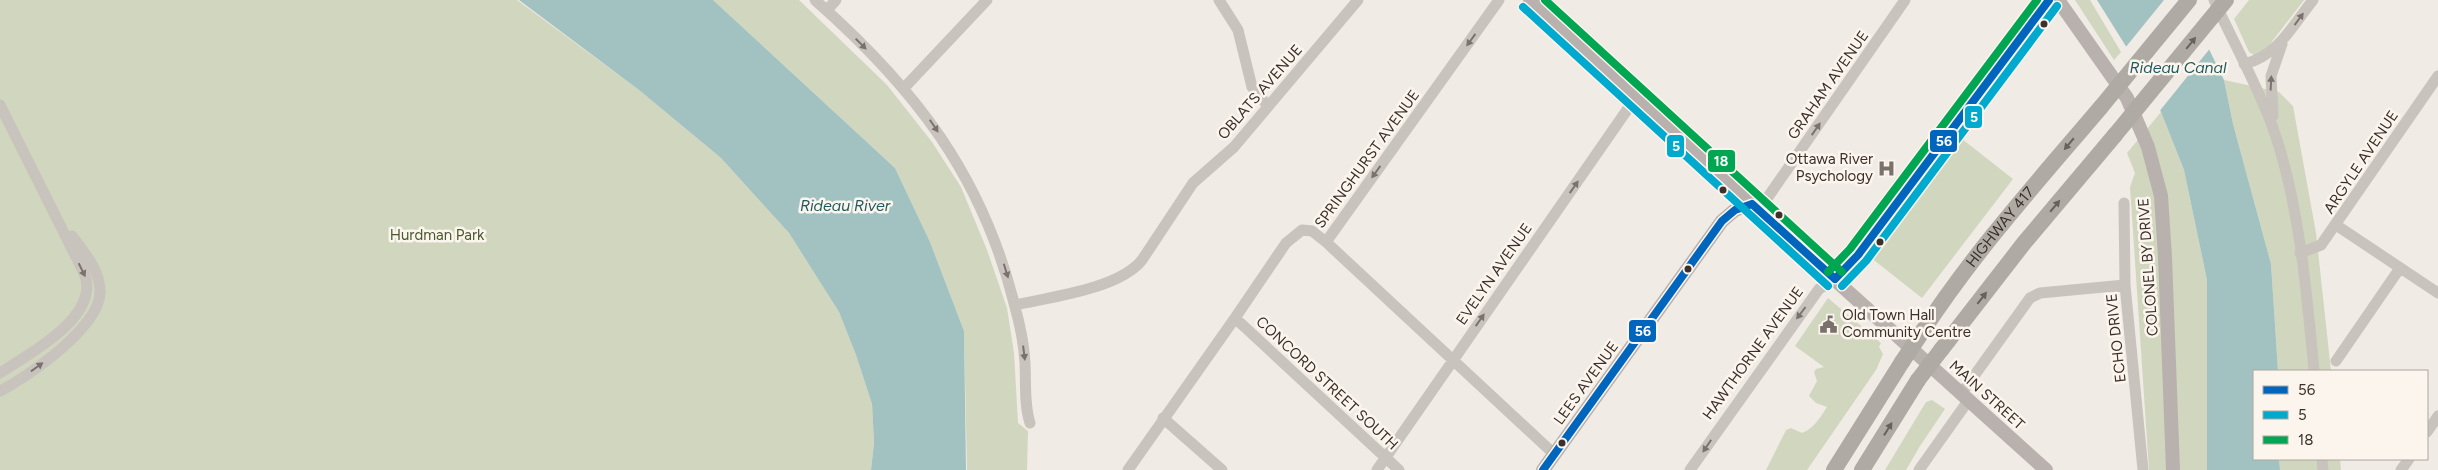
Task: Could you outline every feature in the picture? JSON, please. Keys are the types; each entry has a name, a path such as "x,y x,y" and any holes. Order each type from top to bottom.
{"highway":[{"name":"HIGHWAY 417","path":"1834,470 1902,362 1952,288 2022,200 2189,0"},
{"path":"1862,470 1918,380 1941,350 2024,243 2226,0"},
{"path":"1828,470 1855,436"}],"main road":[{"name":"MAIN STREET","path":"1530,0 2046,470"},
{"name":"HAWTHORNE AVENUE","path":"1835,279 1858,255 2049,0"},
{"name":"COLONEL BY DRIVE","path":"2058,0 2127,98 2145,138 2155,171 2161,196 2166,257 2173,470"},
{"name":"LEES AVENUE","path":"1543,470 1722,221 1735,210 1752,204"}],"street":[{"path":"816,0 904,88 937,130 974,191 996,242 1015,305 1024,352 1030,423"},
{"path":"827,10 836,0"},
{"path":"904,88 987,0"},
{"path":"1219,0 1238,30 1252,88 1268,106"},
{"name":"OBLATS AVENUE","path":"1015,305 1112,281 1132,271 1142,260 1193,183 1234,147 1358,0"},
{"name":"SPRINGHURST AVENUE","path":"1128,470 1292,236 1302,230 1312,231 1326,242 1499,0"},
{"name":"GRAHAM AVENUE","path":"1752,204 1768,197 1905,0"},
{"path":"2214,0 2274,130 2291,199 2300,253 2314,370"},
{"path":"2244,64 2264,58 2284,39 2313,0"},
{"path":"2274,130 2272,76 2284,39"},
{"name":"ARGYLE AVENUE","path":"2300,253 2321,245 2438,76"},
{"name":"EVELYN AVENUE","path":"1376,470 1636,97"},
{"path":"0,105 87,280 87,295 82,307 62,329 44,344 0,373"},
{"name":"ECHO DRIVE","path":"2124,204 2125,285 2143,470"},
{"path":"0,391 45,361 89,320 98,306 100,287 92,266 53,210"},
{"path":"2336,225 2438,293"},
{"path":"1326,242 1554,454"},
{"path":"2336,361 2400,268"},
{"name":"HAWTHORNE AVENUE","path":"1690,470 1819,289 1835,279"},
{"path":"1919,470 2030,298 2040,293 2125,285"},
{"name":"CONCORD STREET SOUTH","path":"1236,318 1399,470"},
{"path":"2428,431 2438,416"},
{"path":"1163,418 1222,470"}],"green space":[{"name":"Hurdman Park","path":"0,0 517,0 639,90 721,158 789,233 839,312 856,355 872,404 874,443 871,470 0,470"},
{"path":"713,0 799,0 887,85 932,142 961,187 987,250 1007,308 1014,353 1018,423 1028,431 1027,470 967,470 964,331 930,242 895,168"},
{"path":"2075,0 2090,0 2121,52 2114,60"},
{"path":"2249,0 2304,0 2264,52 2254,55 2249,52 2234,19"},
{"path":"2224,80 2279,92 2293,106 2316,233 2331,370 2278,370 2271,264 2233,124"},
{"path":"2161,112 2184,170 2207,280 2207,470 2149,470 2130,187 2135,173 2127,153"},
{"path":"1962,139 2013,179 1922,298 1870,257"},
{"path":"1828,298 1881,343 1879,347 1883,354 1876,370 1807,470 1766,470 1786,430 1791,428 1802,433 1806,431 1816,422 1827,407 1816,403 1809,396 1817,381 1814,372 1816,369 1824,367 1795,346"},
{"path":"1932,400 1945,409 1906,470 1885,470 1926,402"},
{"path":"2279,460 2340,460 2341,470 2280,470"}],"water":[{"name":"Rideau River","path":"519,0 713,0 895,168 930,242 964,331 966,470 871,470 874,443 872,404 856,355 839,312 789,233 721,158 639,90"},
{"name":"Rideau Canal","path":"2097,0 2185,0 2224,80 2233,124 2271,264 2278,370 2253,370 2253,460 2279,460 2280,470 2207,470 2207,280 2184,170 2161,112 2127,48"}],"pier":[{"path":"2164,0 2188,0 2212,46 2158,113 2125,48"}],"transit line":[{"name":"18","path":"1545,0 1842,272"},
{"name":"18","path":"1828,272 1850,249 2037,0"},
{"name":"56","path":"1835,279 1858,255 2049,0"},
{"name":"5","path":"1842,286 1866,261 2057,6"},
{"name":"5","path":"1523,7 1828,286"},
{"name":"56","path":"1752,204 1835,279"},
{"name":"56","path":"1543,470 1722,221 1735,210 1752,204"}],"place":[{"name":"Ottawa River Psychology","path":"1887,168"},
{"name":"Old Town Hall Community Centre","path":"1828,324"}]}
